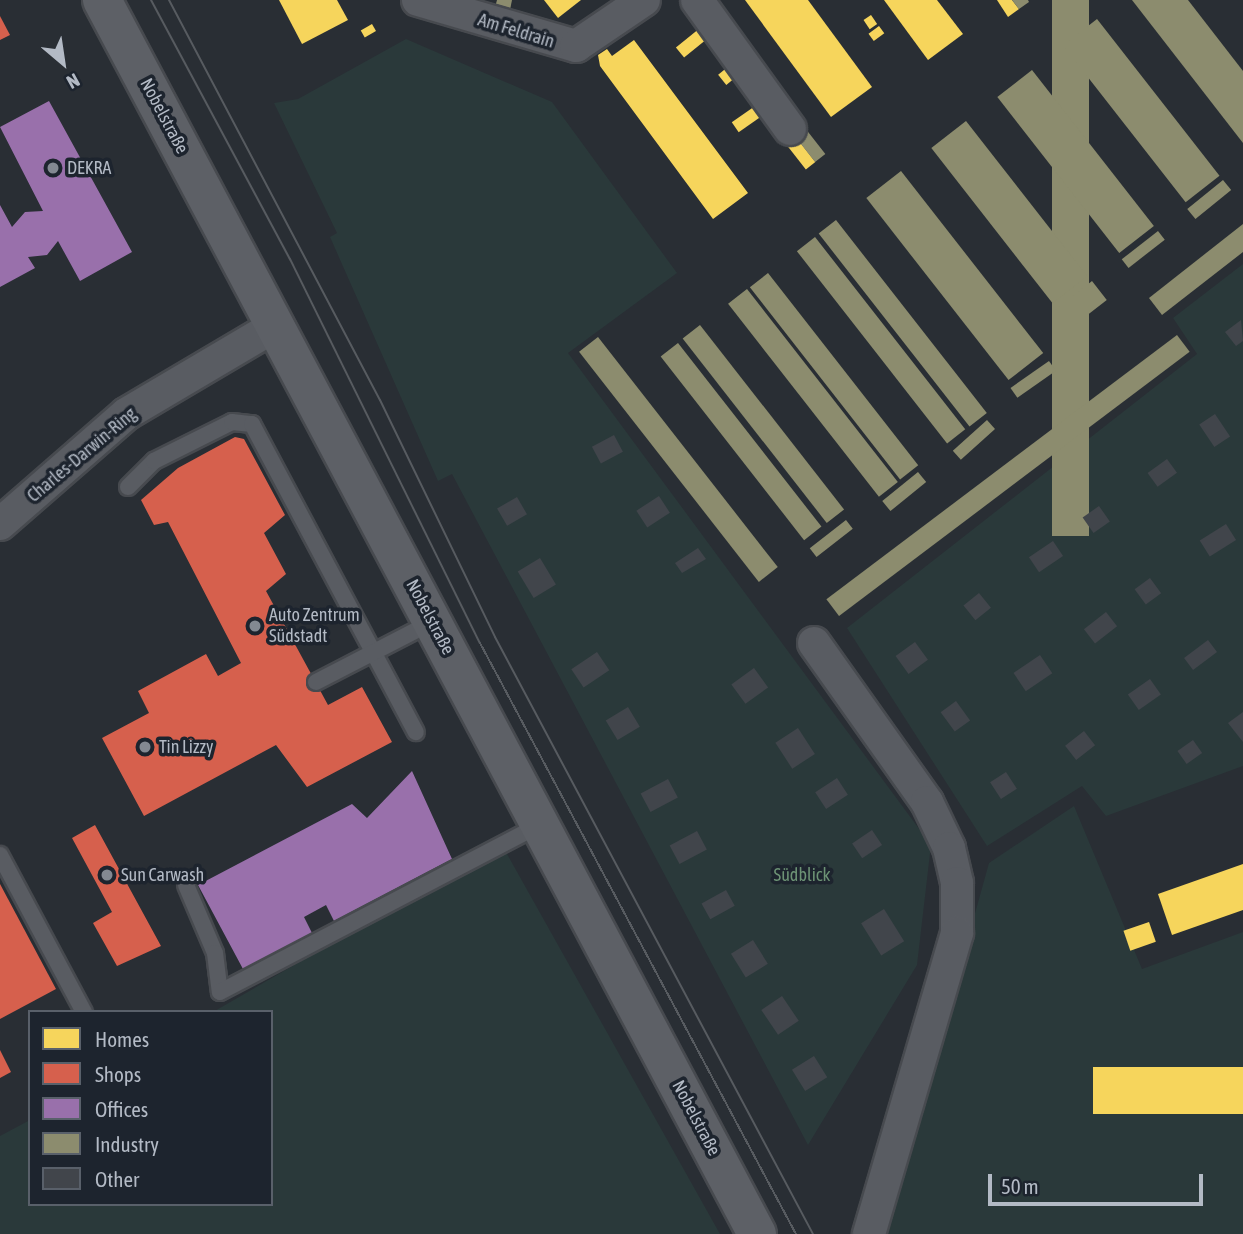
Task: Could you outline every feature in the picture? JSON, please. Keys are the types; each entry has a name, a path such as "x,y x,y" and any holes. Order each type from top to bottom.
{"main road":[{"name":"Nobelstraße","path":"102,0 757,1234"}],"street":[{"name":"Am Feldrain","path":"418,0 576,46 644,0"},
{"path":"697,0 790,129"},
{"name":"Charles-Darwin-Ring","path":"0,524 126,414 275,326"},
{"path":"814,643 927,802 949,848 957,883 957,933 869,1234"}],"lane":[{"path":"128,486 154,461 232,422 252,424 416,732"},
{"path":"316,682 432,622"},
{"path":"186,885 215,953 220,992 540,825"},
{"path":"0,855 82,1010"}],"green space":[{"name":"Südblick","path":"406,39 552,102 677,273 568,353 931,845 917,965 808,1145 452,474 438,481 330,237 337,233 274,103 298,99"},
{"path":"1243,264 1243,766 1106,816 1082,786 987,846 847,628 1197,354 1173,318"},
{"path":"1074,806 1142,969 1243,932 1243,1234 886,1234 989,863"},
{"path":"502,845 720,1234 0,1234 0,1136 28,1121 28,1206 273,1206 273,1010 216,1010"}],"building: Homes":[{"path":"279,0 337,0 348,20 302,44"},
{"path":"544,0 581,0 558,18"},
{"path":"745,0 808,0 872,87 831,117"},
{"path":"884,0 937,0 963,34 928,60"},
{"path":"997,0 1012,0 1019,9 1008,17"},
{"path":"871,15 877,24 870,29 864,20"},
{"path":"372,24 376,31 365,37 361,30"},
{"path":"879,26 884,33 874,41 868,34"},
{"path":"700,28 708,38 684,58 676,48"},
{"path":"634,40 748,193 713,219 600,66 598,55 607,49 612,56"},
{"path":"729,66 737,76 726,85 718,75"},
{"path":"758,104 765,114 739,132 732,122"},
{"path":"795,136 815,162 806,169 786,143"},
{"path":"1243,864 1243,910 1172,935 1158,894"},
{"path":"1149,922 1156,942 1130,951 1123,931"},
{"path":"1093,1067 1243,1067 1243,1114 1093,1114"}],"building: Shops":[{"path":"0,16 10,35 0,40"},
{"name":"Auto Zentrum Südstadt","path":"235,437 244,439 285,515 264,533 286,574 266,591 328,705 362,687 392,742 307,787 276,745 144,816 102,738 149,713 138,691 206,654 218,676 241,663 168,522 154,525 141,500 178,468"},
{"name":"Sun Carwash","path":"95,825 161,946 117,966 93,923 112,912 72,838"},
{"path":"0,884 56,989 0,1019"},
{"path":"0,1050 11,1072 0,1078"}],"building: Offices":[{"name":"DEKRA","path":"49,101 132,252 80,281 58,241 47,255 28,257 35,268 0,287 0,205 12,227 25,212 43,211 0,127"},
{"path":"412,771 452,859 334,921 326,905 304,917 312,933 243,969 198,885 352,804 367,818"}],"building: Industry":[{"path":"497,0 512,0 509,15 494,11"},
{"path":"1012,0 1028,0 1029,2 1019,9"},
{"path":"1052,0 1089,0 1089,536 1052,536"},
{"path":"1132,0 1188,0 1243,71 1243,143"},
{"path":"1097,19 1220,176 1186,202 1063,45"},
{"path":"1032,70 1154,226 1119,253 997,97"},
{"path":"966,121 1087,276 1053,303 931,148"},
{"path":"805,128 825,154 815,162 795,136"},
{"path":"901,171 1043,353 1009,380 866,198"},
{"path":"1223,180 1231,190 1195,219 1187,209"},
{"path":"836,220 987,413 970,427 819,234"},
{"path":"1243,224 1243,252 1162,315 1149,298"},
{"path":"1158,231 1165,240 1129,268 1122,259"},
{"path":"815,237 965,429 947,443 797,251"},
{"path":"768,273 918,465 900,479 750,287"},
{"path":"1092,281 1107,300 1070,329 1055,310"},
{"path":"747,289 898,482 879,497 728,304"},
{"path":"700,325 844,509 827,523 683,339"},
{"path":"1177,335 1190,352 839,616 826,599"},
{"path":"598,337 778,567 759,582 579,352"},
{"path":"678,343 821,527 804,540 661,357"},
{"path":"1049,361 1056,371 1017,398 1010,388"},
{"path":"987,420 995,429 961,460 953,451"},
{"path":"918,472 926,482 890,511 882,501"},
{"path":"846,520 853,529 817,557 810,548"}],"building: Other":[{"path":"1241,320 1243,341 1236,346 1225,332"},
{"path":"1215,414 1230,436 1214,447 1199,425"},
{"path":"614,435 623,452 601,464 592,447"},
{"path":"1167,459 1177,473 1158,487 1148,473"},
{"path":"659,496 670,513 647,527 636,511"},
{"path":"517,497 527,514 507,526 497,509"},
{"path":"1099,506 1110,522 1094,533 1083,517"},
{"path":"1226,524 1236,540 1210,557 1200,540"},
{"path":"1053,541 1063,556 1039,572 1029,557"},
{"path":"698,548 706,559 682,573 675,563"},
{"path":"540,558 556,585 534,598 518,571"},
{"path":"1150,578 1161,593 1146,605 1135,589"},
{"path":"979,593 991,608 975,620 963,606"},
{"path":"1106,612 1117,626 1095,643 1084,629"},
{"path":"1208,640 1217,652 1193,670 1184,658"},
{"path":"915,642 928,660 909,674 896,656"},
{"path":"597,652 609,670 584,688 571,669"},
{"path":"1040,655 1052,673 1026,691 1013,673"},
{"path":"754,668 768,687 745,704 731,684"},
{"path":"1150,679 1161,695 1139,710 1128,694"},
{"path":"956,701 970,720 955,732 941,712"},
{"path":"628,707 640,727 618,740 606,720"},
{"path":"1243,712 1243,742 1228,723"},
{"path":"798,728 815,754 792,769 775,743"},
{"path":"1084,731 1095,745 1076,760 1065,746"},
{"path":"1193,740 1202,753 1187,764 1177,751"},
{"path":"1006,772 1017,789 1001,799 990,782"},
{"path":"837,778 848,795 826,809 815,792"},
{"path":"668,779 678,798 650,812 641,794"},
{"path":"872,830 882,845 862,858 852,843"},
{"path":"697,831 707,850 679,864 670,846"},
{"path":"726,890 735,906 710,919 702,904"},
{"path":"884,909 904,941 881,956 861,923"},
{"path":"753,940 768,964 746,978 731,954"},
{"path":"782,996 799,1021 778,1035 761,1010"},
{"path":"814,1056 827,1077 805,1091 792,1070"}],"tram line":[{"path":"151,0 290,259 480,643 796,1234"},
{"path":"169,0 380,400 495,637 813,1234"}],"place":[{"name":"DEKRA","path":"53,168"},
{"name":"Auto Zentrum Südstadt","path":"255,626"},
{"name":"Tin Lizzy","path":"145,747"},
{"name":"Sun Carwash","path":"107,875"}]}
